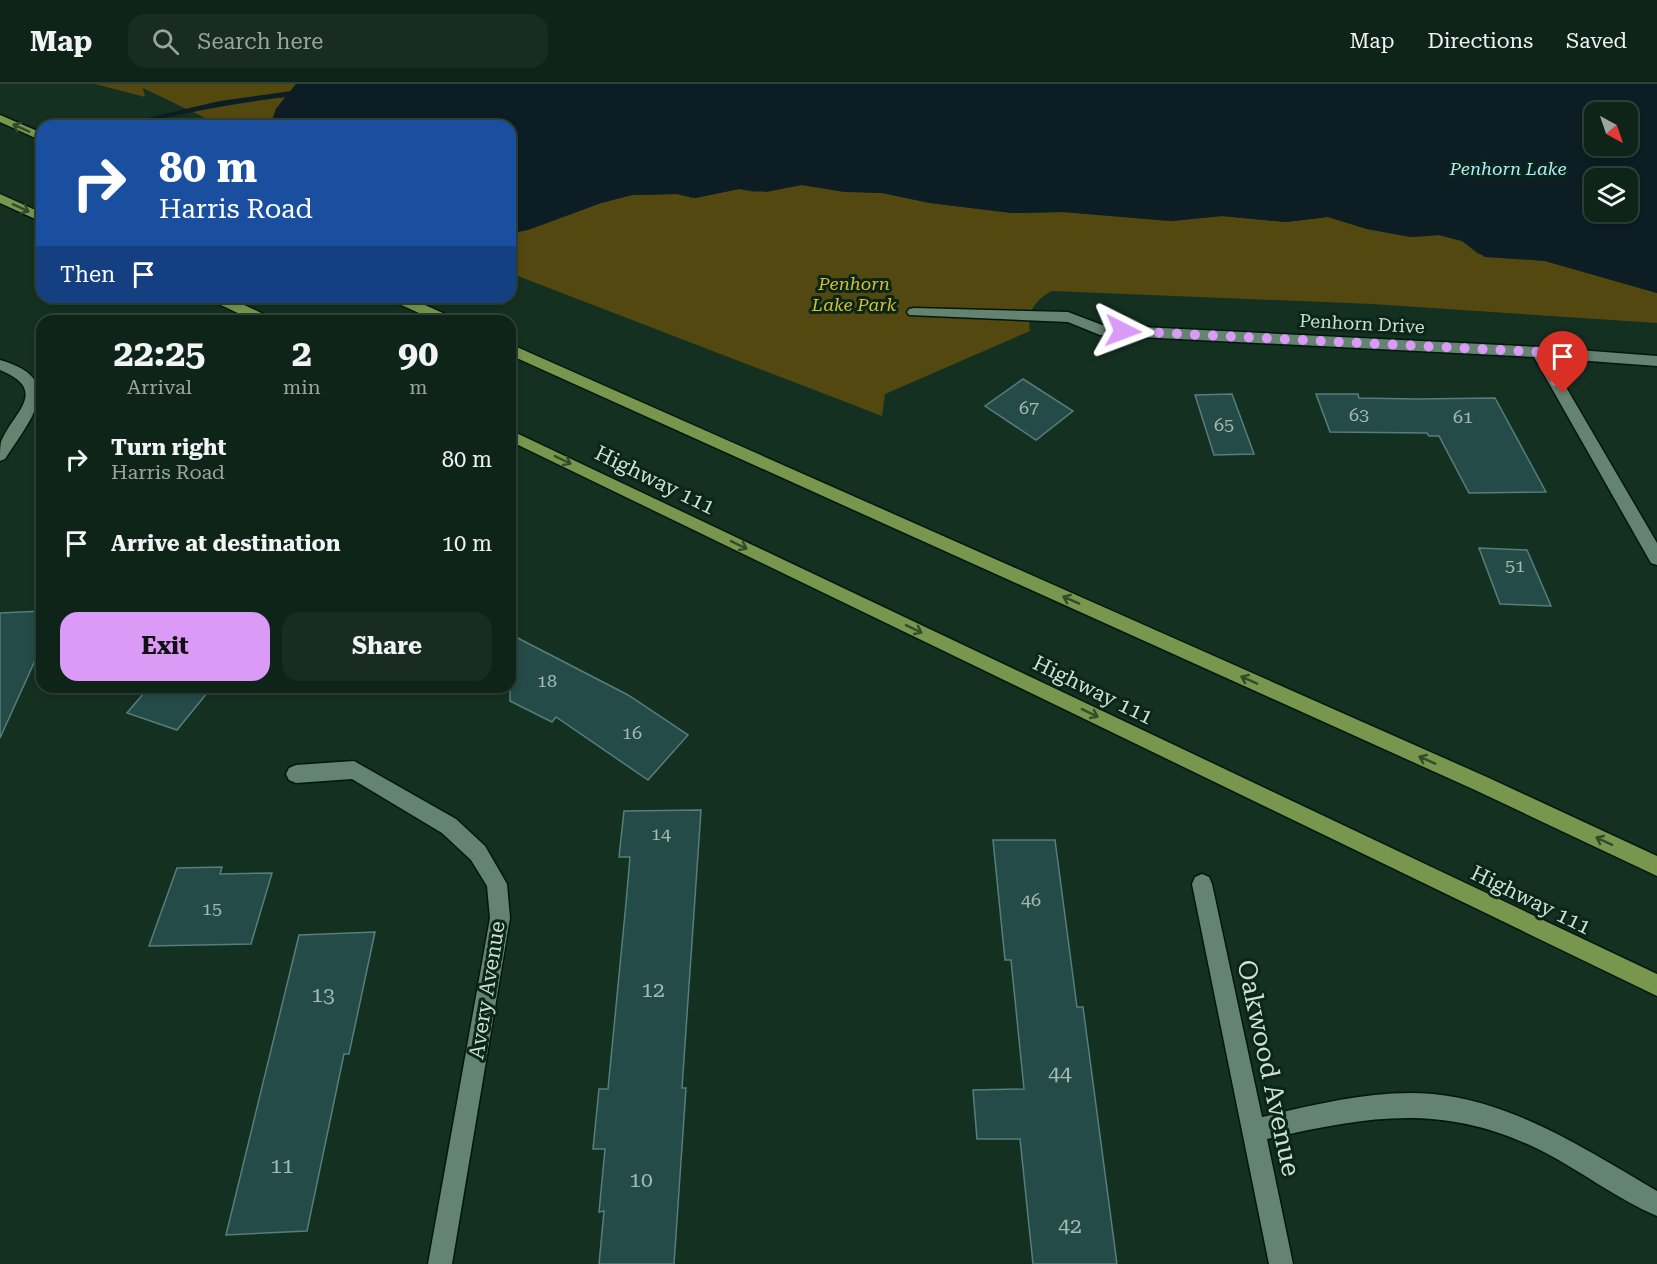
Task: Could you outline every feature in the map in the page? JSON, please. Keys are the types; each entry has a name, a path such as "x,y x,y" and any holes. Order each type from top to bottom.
{"highway":[{"path":"0,118 36,134"},
{"path":"0,198 36,215"},
{"path":"228,303 254,315"},
{"path":"408,303 436,315"},
{"path":"516,351 1471,779 1657,866"},
{"name":"Highway 111","path":"516,438 1657,986"}],"street":[{"name":"Penhorn Drive","path":"914,312 1068,317 1100,330 1539,352 1657,361"},
{"path":"1539,352 1657,558"},
{"path":"0,365 26,376 33,386 33,401 0,455"},
{"name":"Avery Avenue","path":"296,774 354,770 449,826 478,853 497,884 500,918 441,1264"},
{"name":"Oakwood Avenue","path":"1202,884 1281,1264"},
{"path":"1253,1131 1316,1117 1382,1107 1433,1106 1494,1118 1557,1147 1657,1204"}],"green space":[{"path":"95,84 296,84 276,109 272,120 210,120 143,88 145,97"},
{"name":"Penhorn Lake Park","path":"802,185 839,191 882,193 930,203 1012,213 1063,212 1171,221 1222,216 1286,222 1328,217 1367,229 1411,237 1439,235 1462,241 1478,254 1545,261 1657,293 1657,323 1372,304 1052,291 1037,302 1031,312 1030,331 885,394 882,416 516,275 516,232 601,203 632,195 677,194 692,198 739,189 754,192"}],"water":[{"name":"Penhorn Lake","path":"296,84 1657,84 1657,293 1545,261 1485,257 1462,241 1439,235 1411,237 1367,229 1328,217 1286,222 1222,216 1171,221 1063,212 1012,213 930,203 882,193 845,192 802,185 766,192 739,189 696,198 677,194 632,195 516,232 516,120 272,120 276,109"}],"building":[{"path":"1023,379 1073,411 1036,440 985,406"},
{"path":"1232,394 1254,454 1214,455 1195,395"},
{"path":"1316,394 1358,394 1359,398 1495,398 1546,492 1469,493 1439,436 1429,436 1427,433 1330,432"},
{"path":"1479,548 1527,550 1551,606 1500,604"},
{"path":"36,611 36,658 0,738 0,613"},
{"path":"516,637 628,695 688,735 648,780 556,717 552,722 510,701 510,693 516,693"},
{"path":"144,693 207,693 177,730 127,713"},
{"path":"701,810 682,1088 686,1088 674,1264 599,1264 604,1211 599,1212 605,1149 593,1149 599,1089 608,1089 626,903 630,857 619,857 624,811"},
{"path":"993,840 1055,840 1077,1007 1083,1007 1117,1264 1033,1264 1020,1139 977,1139 973,1090 1024,1089 1011,960 1005,960"},
{"path":"222,867 220,874 272,873 251,944 149,946 177,868"},
{"path":"375,932 349,1054 344,1054 307,1231 226,1235 299,935"}],"waterway":[{"path":"142,120 259,98 299,93 303,98"}],"route":[{"path":"1123,331 1539,352 1563,393"}]}
